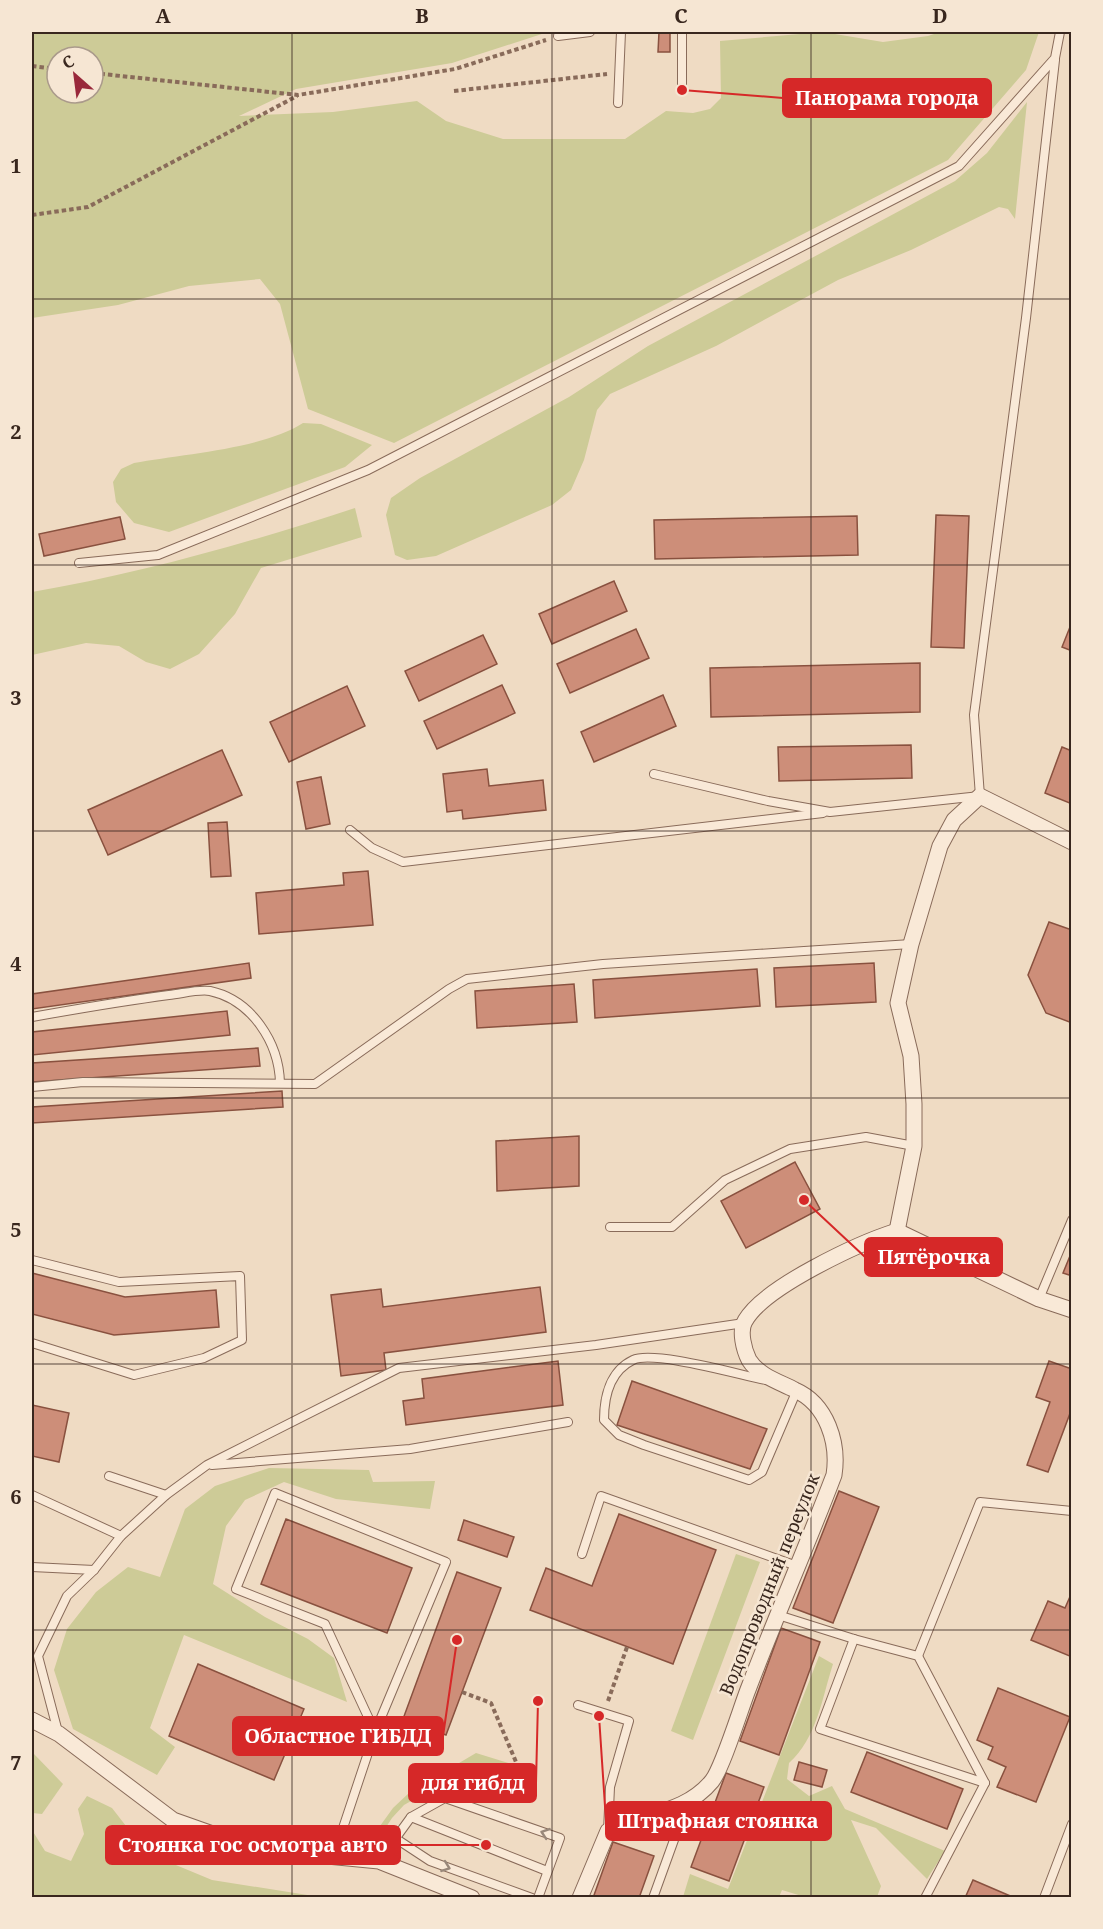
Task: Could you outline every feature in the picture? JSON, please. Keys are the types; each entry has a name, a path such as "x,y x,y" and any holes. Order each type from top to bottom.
{"street":[{"path":"897,1231 914,1146 915,1104 910,1056 898,1003 911,944 940,846 954,820 980,796 1071,842"},
{"path":"744,1323 758,1303 808,1272 867,1240 897,1231 1039,1299 1071,1310"},
{"name":"Водопроводный переулок","path":"608,1831 627,1822 655,1816 687,1804 714,1779 776,1614 830,1484 837,1456 832,1432 819,1410 797,1390 774,1382 750,1361 742,1339 744,1323"},
{"path":"32,1720 59,1734 173,1820 255,1849 379,1861 472,1898"},
{"path":"580,1898 608,1831"}],"lane":[{"path":"559,34 590,32"},
{"path":"618,104 621,32"},
{"path":"682,32 682,90"},
{"path":"350,830 372,848 403,862 980,796 974,715 1026,318 1055,58 1060,32"},
{"path":"79,563 158,555 368,470 959,166 1055,58"},
{"path":"654,774 768,801 830,812"},
{"path":"32,1087 83,1082 315,1084 449,989 467,979 603,964 911,944"},
{"path":"32,1017 115,1002 208,991 238,1002 267,1033 279,1065 280,1083"},
{"path":"610,1227 672,1227 725,1180 790,1149 866,1137 914,1146"},
{"path":"1039,1299 1071,1220"},
{"path":"32,1260 119,1282 240,1276 242,1340 204,1358 134,1375 32,1342"},
{"path":"59,1734 38,1656 67,1596 94,1570 121,1536 166,1495 207,1465 399,1368 596,1345 744,1323"},
{"path":"774,1382 664,1358 634,1359 615,1374 604,1403 604,1420 619,1435 749,1480 762,1472 797,1390"},
{"path":"207,1465 410,1449 568,1422"},
{"path":"109,1476 166,1495"},
{"path":"334,1855 375,1731 446,1562 275,1493 236,1589 325,1624 375,1731"},
{"path":"32,1495 121,1536"},
{"path":"582,1554 601,1496 797,1566"},
{"path":"918,1656 980,1502 1071,1511"},
{"path":"32,1567 94,1570"},
{"path":"776,1614 854,1639 918,1656 985,1783"},
{"path":"854,1639 820,1729 985,1783"},
{"path":"578,1705 629,1721 610,1787 608,1831"},
{"path":"924,1898 985,1783"},
{"path":"379,1861 411,1817 445,1798 560,1838 538,1898"},
{"path":"653,1898 687,1804"},
{"path":"411,1817 547,1871"},
{"path":"1044,1898 1071,1824"},
{"path":"396,1839 430,1861 532,1898"}],"path":[{"path":"105,73 298,95 455,69 559,34"},
{"path":"454,91 620,72"},
{"path":"32,215 88,207 298,95"},
{"path":"604,1713 627,1647"},
{"path":"462,1692 491,1703 519,1769 510,1800"}],"shaded area":[{"path":"32,32 548,32 452,63 296,89 239,116 333,112 417,101 446,121 503,139 625,139 666,111 693,113 710,109 721,98 720,41 823,32 883,42 928,36 940,32 1039,32 1026,70 948,160 394,443 308,409 280,304 260,279 189,286 118,305 32,318"},
{"path":"1027,102 1015,219 1008,209 999,207 911,250 838,280 716,346 610,394 597,410 584,460 571,490 552,505 436,556 407,560 395,555 386,515 391,498 420,478 569,397 648,346 955,181 987,153"},
{"path":"303,423 321,424 372,445 345,467 169,532 134,523 116,502 113,482 121,469 134,463 245,445 286,432"},
{"path":"355,508 362,537 261,568 235,614 199,654 170,669 146,662 119,646 86,643 32,655 32,592 114,576 195,556"},
{"path":"269,1468 369,1470 373,1482 435,1481 430,1509 336,1499 284,1482 245,1500 226,1526 213,1584 265,1617 308,1639 334,1658 347,1702 184,1635 150,1728 175,1747 157,1775 73,1729 54,1670 67,1629 96,1592 128,1567 160,1577 185,1509 215,1486"},
{"path":"736,1554 760,1562 693,1740 671,1731"},
{"path":"819,1656 833,1664 812,1730 806,1742 789,1763 787,1779 809,1796 832,1786 845,1809 945,1851 927,1879 876,1828 851,1820 881,1886 877,1897 805,1897 782,1890 779,1897 683,1897 690,1874 728,1889"},
{"path":"32,1752 63,1784 42,1814 32,1813"},
{"path":"476,1753 512,1764 504,1793 457,1775 404,1805 392,1818 373,1847 367,1844 393,1808 410,1792"},
{"path":"87,1796 112,1808 147,1853 212,1880 320,1897 32,1897 32,1830 45,1851 71,1861 84,1834 78,1809"}],"building":[{"path":"659,32 670,32 670,52 658,52"},
{"path":"936,515 969,516 964,648 931,647"},
{"path":"857,516 858,555 655,559 654,520"},
{"path":"120,517 125,539 44,556 39,534"},
{"path":"614,581 627,611 552,644 539,614"},
{"path":"1072,622 1072,651 1062,647"},
{"path":"636,629 649,658 570,693 557,664"},
{"path":"483,635 497,664 419,701 405,671"},
{"path":"920,663 920,712 711,717 710,668"},
{"path":"502,685 515,713 437,749 424,721"},
{"path":"347,686 365,726 289,762 270,722"},
{"path":"663,695 676,726 594,762 581,732"},
{"path":"911,745 912,778 779,781 778,747"},
{"path":"1062,747 1072,751 1072,804 1045,793"},
{"path":"222,750 242,795 108,855 88,810"},
{"path":"487,769 489,786 543,780 546,810 463,819 462,810 447,812 443,774"},
{"path":"321,777 330,824 306,829 297,782"},
{"path":"227,822 231,876 211,877 208,823"},
{"path":"368,871 373,925 259,934 256,893 344,885 343,873"},
{"path":"1049,922 1072,930 1072,1023 1046,1013 1028,975"},
{"path":"249,963 251,978 32,1009 32,994"},
{"path":"874,963 876,1002 776,1007 774,968"},
{"path":"757,969 760,1006 595,1018 593,980"},
{"path":"574,984 577,1022 477,1028 475,991"},
{"path":"227,1011 230,1035 32,1055 32,1032"},
{"path":"258,1048 260,1066 32,1082 32,1063"},
{"path":"282,1091 283,1107 32,1123 32,1107"},
{"path":"579,1136 579,1186 497,1191 496,1141"},
{"path":"795,1162 820,1209 746,1248 721,1201"},
{"path":"1072,1251 1072,1276 1063,1273"},
{"path":"32,1273 125,1297 216,1290 219,1327 114,1335 32,1314"},
{"path":"540,1287 546,1332 384,1353 386,1370 341,1376 331,1295 381,1289 383,1307"},
{"path":"558,1361 563,1405 406,1425 403,1401 424,1398 422,1379"},
{"path":"1049,1361 1072,1369 1072,1408 1048,1472 1027,1465 1050,1402 1036,1397"},
{"path":"632,1381 767,1429 750,1469 617,1425"},
{"path":"32,1405 69,1413 59,1462 32,1456"},
{"path":"839,1491 879,1507 833,1623 793,1608"},
{"path":"619,1514 716,1550 673,1664 530,1610 546,1568 592,1586"},
{"path":"286,1519 412,1568 387,1633 261,1584"},
{"path":"464,1520 514,1537 507,1557 458,1540"},
{"path":"457,1572 501,1588 446,1735 403,1719"},
{"path":"1072,1592 1072,1657 1031,1640 1048,1601 1065,1608"},
{"path":"781,1628 820,1642 779,1755 740,1741"},
{"path":"198,1664 304,1709 274,1780 169,1736"},
{"path":"998,1688 1070,1717 1036,1802 997,1787 1006,1767 988,1759 993,1747 977,1740"},
{"path":"867,1752 963,1789 947,1829 851,1792"},
{"path":"799,1762 827,1770 822,1787 794,1780"},
{"path":"726,1773 764,1787 729,1881 691,1867"},
{"path":"613,1842 654,1856 639,1898 593,1898"},
{"path":"973,1880 1015,1898 965,1898"}],"place":[{"name":"Панорама города","path":"682,90"},
{"name":"Пятёрочка","path":"804,1200"},
{"name":"Областное ГИБДД","path":"457,1640"},
{"name":"для гибдд","path":"538,1701"},
{"name":"Штрафная стоянка","path":"599,1716"},
{"name":"Стоянка гос осмотра авто","path":"486,1845"}]}
